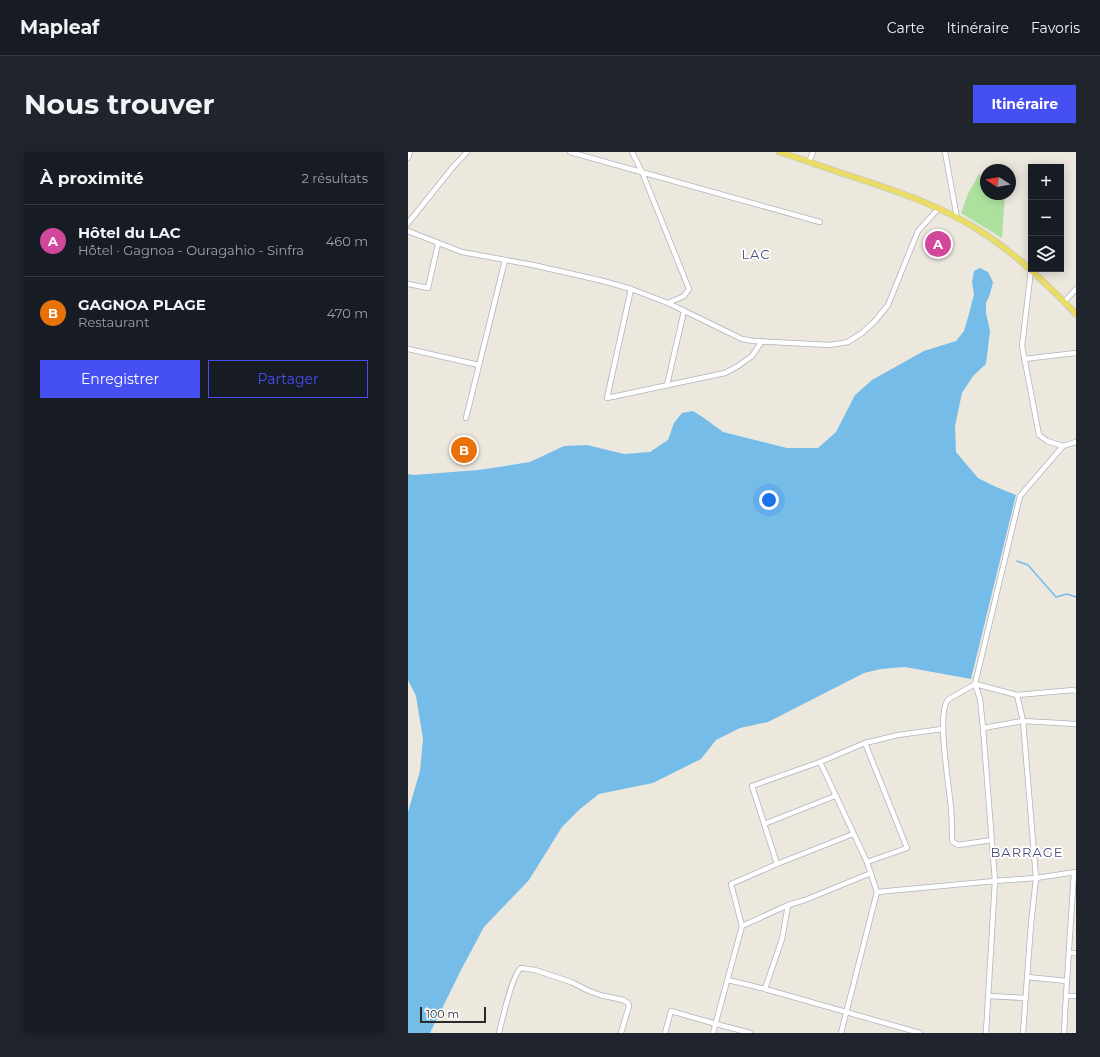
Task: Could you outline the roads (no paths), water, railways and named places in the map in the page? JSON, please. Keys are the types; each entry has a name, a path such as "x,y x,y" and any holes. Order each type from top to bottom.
{"main road":[{"path":"779,152 902,193 938,208 976,229 1002,246 1028,268"},
{"path":"1033,272 1076,314"}],"street":[{"path":"408,158 410,152"},
{"path":"408,223 467,152"},
{"path":"570,152 820,222"},
{"path":"632,152 642,172 689,289 684,296 668,303"},
{"path":"809,162 813,152"},
{"path":"945,152 957,218"},
{"path":"408,231 438,244 462,252 563,271 631,289 668,303 742,339 762,342 830,345 848,342 862,333 875,321 888,305 918,231 938,208"},
{"path":"408,284 428,288 438,244"},
{"path":"466,418 505,260"},
{"path":"1031,272 1022,346 1024,359 1039,435 1047,441 1063,446"},
{"path":"631,289 607,398 725,373 752,356 762,342"},
{"path":"1064,302 1076,289"},
{"path":"667,385 684,311"},
{"path":"408,349 479,365"},
{"path":"1024,359 1076,353"},
{"path":"986,1033 995,881 984,728 980,698 975,684 1020,496 1063,446 1076,442"},
{"path":"992,840 958,845 952,840 950,802 942,729 944,705 946,701 975,684 1017,695 1073,690 1076,691"},
{"path":"1017,695 1023,721 1036,878 1030,924 1023,1033"},
{"path":"984,728 1023,721 1076,724"},
{"path":"777,864 752,786 820,762 865,743 898,735 942,729"},
{"path":"865,743 907,848 867,862"},
{"path":"820,762 867,862 877,892 842,1033"},
{"path":"764,824 835,796"},
{"path":"713,1033 742,926 731,884 777,864 854,834"},
{"path":"877,892 1036,878 1075,872 1064,1033"},
{"path":"742,926 788,905 805,900 871,873"},
{"path":"765,989 782,939 788,905"},
{"path":"1069,953 1076,953"},
{"path":"499,1033 516,972 521,968 535,970 571,982 589,991 626,1001 629,1006 621,1033"},
{"path":"1027,977 1067,981"},
{"path":"728,980 920,1033"},
{"path":"988,996 1025,998"},
{"path":"1066,996 1076,996"},
{"path":"666,1033 671,1011 750,1033"}],"water":[{"path":"980,268 988,272 993,282 986,303 986,313 990,331 986,364 973,376 962,393 955,426 956,452 978,478 1016,495 971,679 905,667 881,669 864,673 768,722 740,728 716,740 701,759 653,783 599,794 580,809 562,827 529,880 484,927 430,1033 408,1033 408,812 420,771 423,739 416,696 408,680 408,474 413,475 479,470 530,462 564,446 587,445 624,454 650,452 668,440 674,423 682,413 693,411 723,432 787,448 818,448 836,432 855,395 872,380 924,351 956,341 964,331 969,314 974,294 972,282 974,271"}],"waterway":[{"path":"1017,561 1028,565 1056,597 1067,594 1076,597"}],"place":[{"name":"Hôtel du LAC","path":"938,244"},
{"name":"GAGNOA PLAGE","path":"464,450"}],"district":[{"name":"LAC","path":"756,254"},
{"name":"BARRAGE","path":"1027,852"}]}
